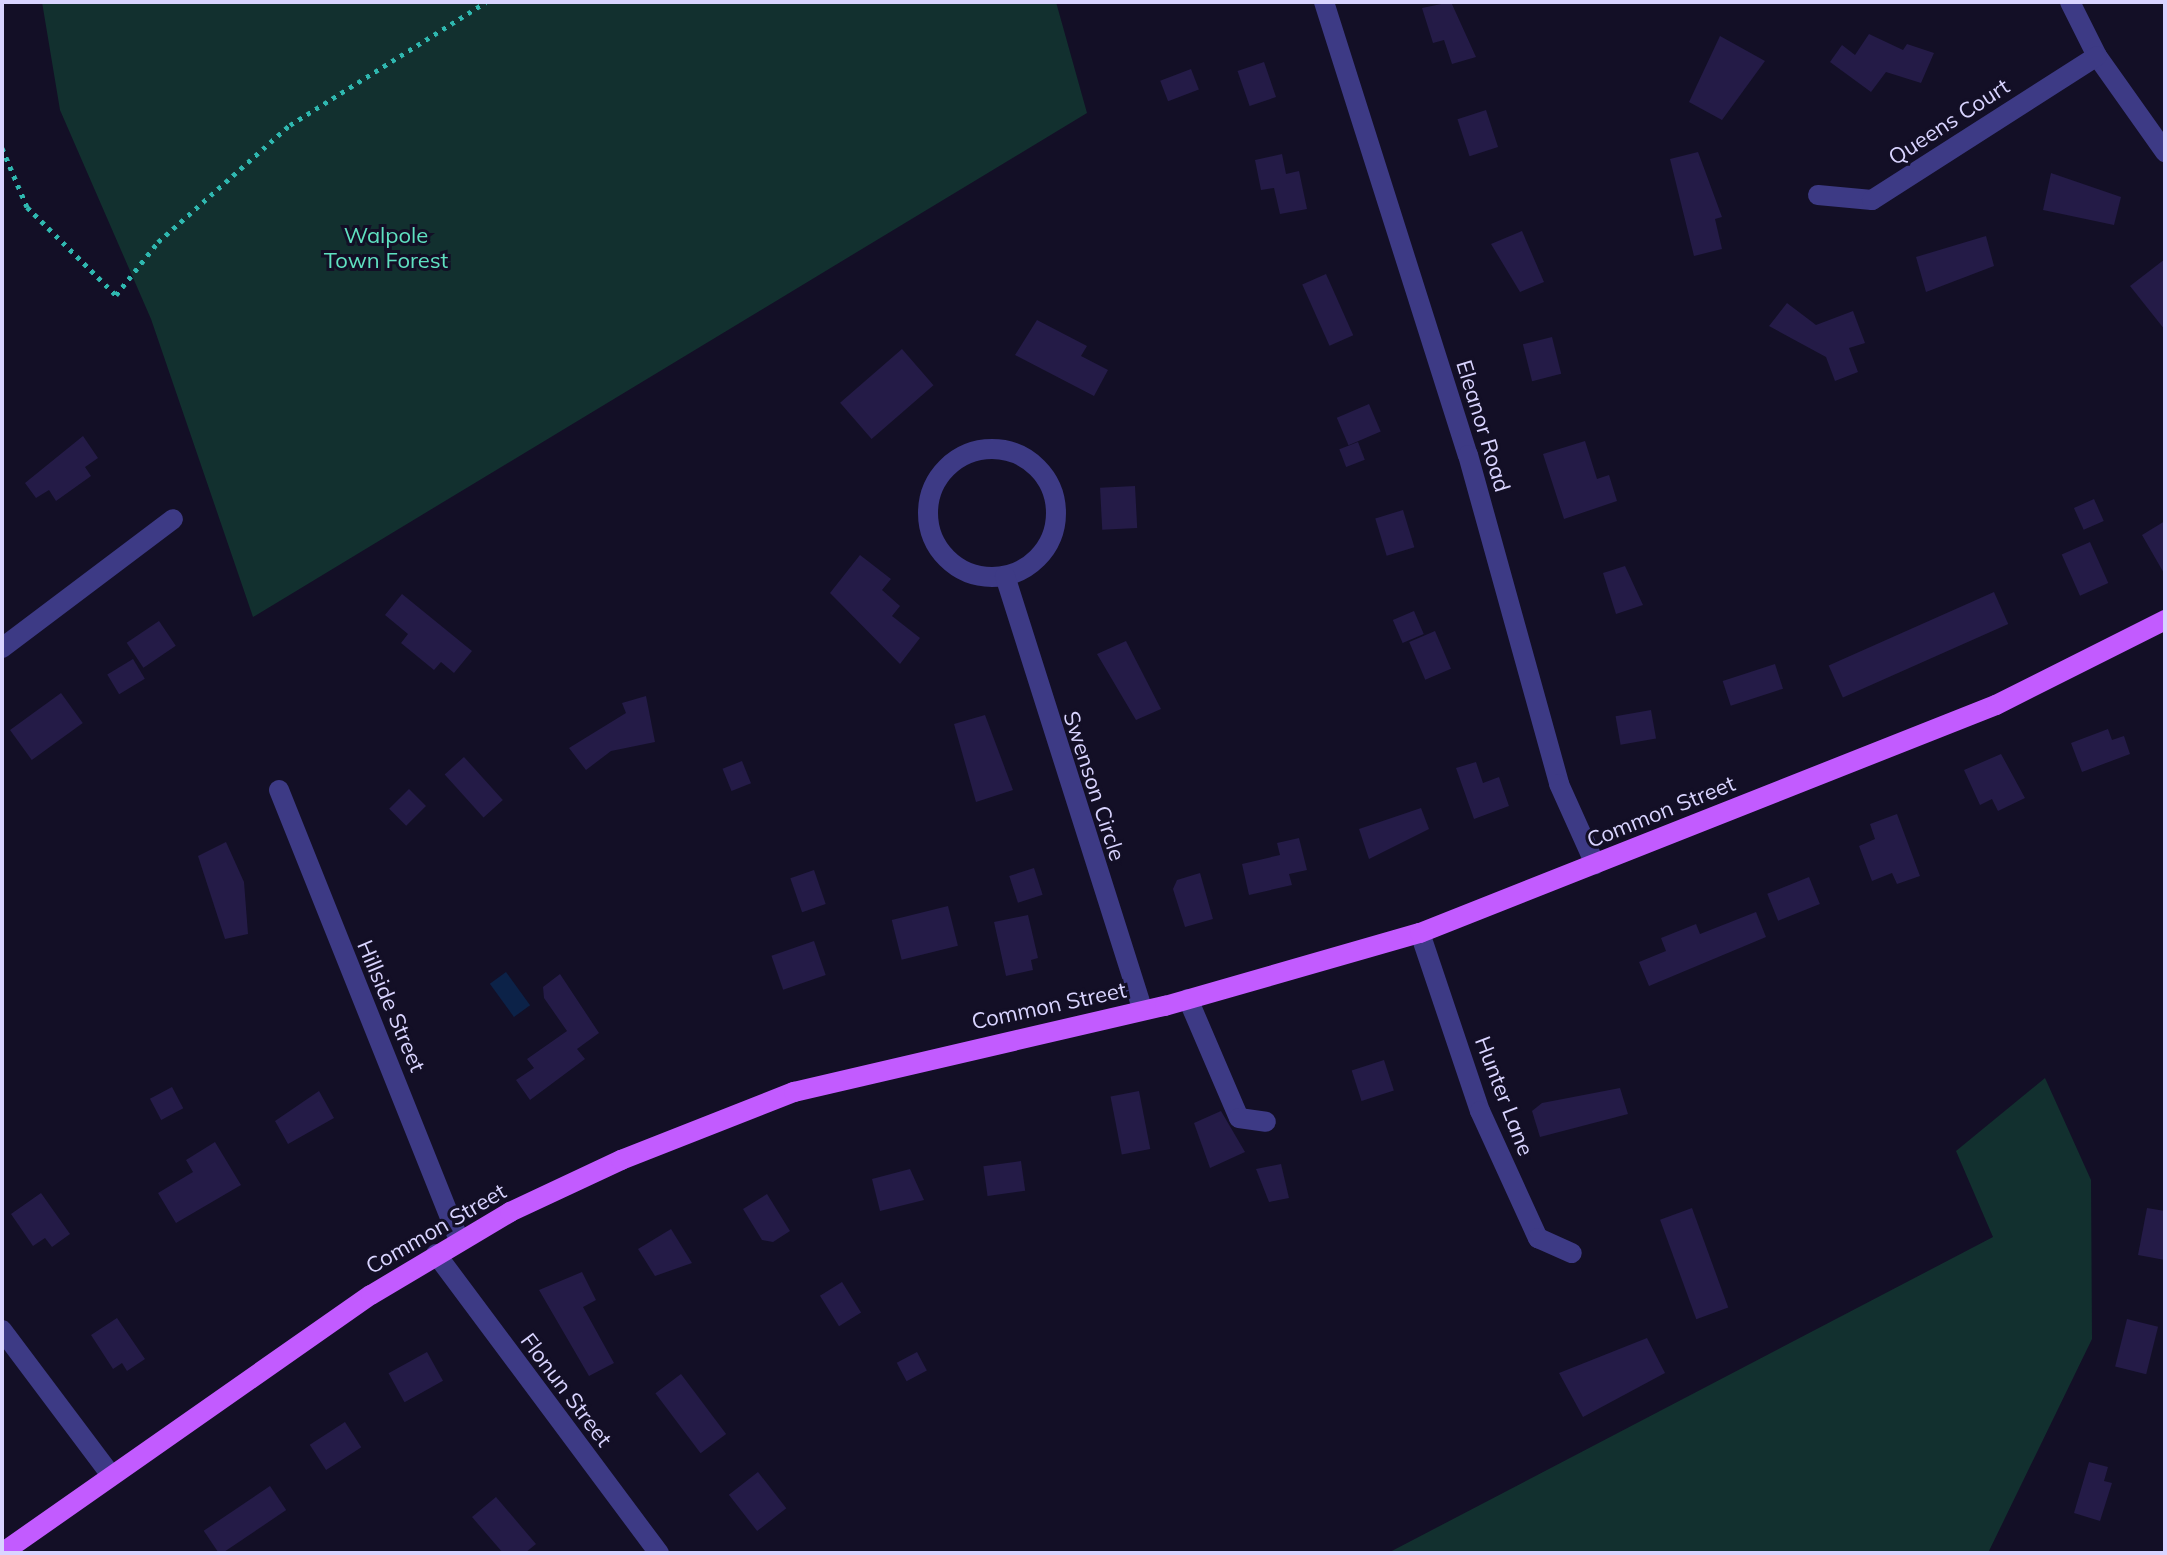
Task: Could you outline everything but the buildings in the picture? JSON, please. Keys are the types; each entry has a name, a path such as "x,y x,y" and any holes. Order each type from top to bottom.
{"main road":[{"name":"Common Street","path":"2,1553 436,1254 564,1185 794,1092 1188,999 1420,933 1996,705 2165,620"}],"street":[{"name":"Eleanor Road","path":"1324,2 1468,455 1556,775 1595,864"},
{"path":"2070,2 2097,56 2165,152"},
{"name":"Queens Court","path":"1818,195 1872,200 2097,56"},
{"path":"978,450 1009,451 1036,465 1056,507 1044,551 1005,576 960,569 931,534 932,489 951,464 978,450"},
{"path":"2,648 173,519"},
{"name":"Swenson Circle","path":"1005,576 1143,1010"},
{"name":"Hillside Street","path":"279,790 459,1241"},
{"name":"Hunter Lane","path":"1420,933 1480,1111 1538,1238 1572,1253"},
{"path":"1188,999 1239,1118 1266,1122"},
{"name":"Flonun Street","path":"436,1254 659,1553"},
{"path":"2,1330 111,1475"}],"path":[{"path":"2,148 27,207 116,295 158,242 290,125 486,2"}],"green space":[{"name":"Walpole Town Forest","path":"42,2 1056,2 1087,113 253,617 151,319 60,110"},
{"path":"2045,1078 2091,1180 2092,1339 1988,1553 1388,1553 1993,1237 1956,1151"}],"water":[{"path":"506,972 530,1005 514,1017 490,984"}]}
